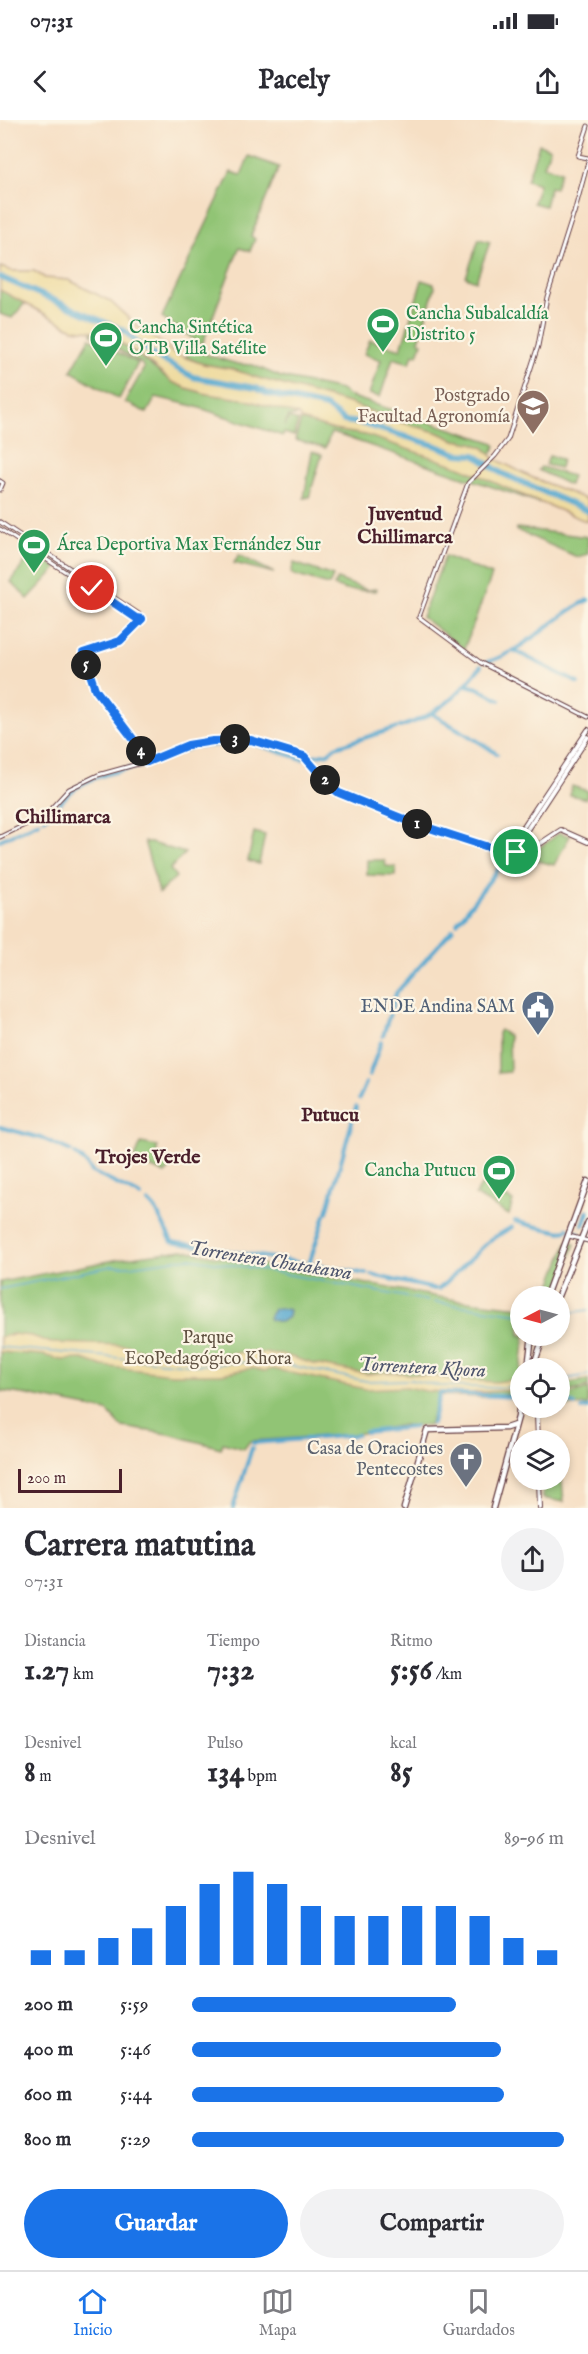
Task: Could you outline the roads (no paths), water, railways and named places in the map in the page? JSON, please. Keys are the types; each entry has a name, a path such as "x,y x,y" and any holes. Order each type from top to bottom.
{"main road":[{"path":"511,850 588,730"},
{"path":"511,850 588,737"},
{"path":"511,850 529,851 561,830 588,842"},
{"path":"550,1286 588,1181"},
{"path":"563,1286 585,1241 588,1222"},
{"path":"528,1358 529,1346 534,1349 539,1348 536,1358"},
{"path":"493,1508 518,1418"},
{"path":"404,1508 427,1430 506,1428 515,1425"},
{"path":"539,1490 540,1508"}],"street":[{"path":"588,126 578,156 588,160 548,297 538,346 508,439 495,456 468,483 419,617 481,663 588,717"},
{"path":"0,481 3,483 0,490"},
{"path":"0,522 140,614 142,619"},
{"path":"0,529 136,618 142,619"},
{"path":"142,619 120,641 83,653 95,689 137,744 147,762"},
{"path":"0,837 45,814 67,791 98,775 147,762 188,745 213,741 251,740 304,756 339,793 411,822 479,844 511,850"},
{"path":"569,1236 585,1241"}],"water":[{"path":"273,1309 289,1310 288,1317 281,1322 271,1320 269,1318"}],"waterway":[{"path":"0,277 125,331 157,357 193,377 256,388 268,394 326,407 344,421 360,423 458,454 475,455 501,473 588,511"},
{"path":"487,662 514,650 588,600"},
{"path":"513,650 578,683"},
{"path":"400,727 425,717 446,704 481,666"},
{"path":"466,685 478,688 500,700"},
{"path":"433,714 497,754"},
{"path":"309,757 328,753 335,747 396,728"},
{"path":"198,746 252,743 303,759"},
{"path":"147,764 192,747"},
{"path":"44,819 79,786 105,775 142,766"},
{"path":"0,840 39,822"},
{"path":"457,923 509,855"},
{"path":"383,1036 396,993 453,929"},
{"path":"369,1076 381,1042"},
{"path":"359,1099 366,1083"},
{"path":"327,1212 356,1107"},
{"path":"0,1127 44,1139 71,1151"},
{"path":"75,1154 86,1163 92,1172 141,1196"},
{"path":"148,1202 156,1210 172,1242 303,1263"},
{"path":"583,1225 588,1211"},
{"path":"325,1215 309,1264 367,1274"},
{"path":"515,1221 562,1232 568,1229"},
{"path":"439,1289 490,1240 512,1227"},
{"path":"572,1231 579,1233"},
{"name":"Torrentera Chutakawa","path":"0,1289 112,1266 130,1266 189,1258 428,1301"},
{"path":"372,1275 435,1289"},
{"path":"434,1302 510,1313"},
{"path":"570,1313 588,1310"},
{"name":"Torrentera Khora","path":"0,1347 197,1365 269,1361 366,1381 411,1380 440,1386 510,1387"},
{"name":"Torrentera Khora","path":"570,1378 588,1375"},
{"path":"432,1424 440,1393 510,1397"},
{"path":"570,1403 575,1405"},
{"path":"582,1409 588,1408"},
{"path":"365,1432 415,1427"},
{"path":"253,1443 357,1435"},
{"path":"233,1508 252,1448"}],"place":[{"name":"Cancha Subalcaldía Distrito 5","path":"383,353"},
{"name":"Cancha Sintética OTB Villa Satélite","path":"106,367"},
{"name":"Postgrado Facultad Agronomía","path":"533,435"},
{"name":"Área Deportiva Max Fernández Sur","path":"34,574"},
{"name":"ENDE Andina SAM","path":"538,1036"},
{"name":"Cancha Putucu","path":"499,1200"},
{"name":"Casa de Oraciones Pentecostes","path":"466,1488"}],"district":[{"name":"Juventud Chillimarca","path":"405,526"},
{"name":"Chillimarca","path":"63,817"},
{"name":"Putucu","path":"330,1115"},
{"name":"Trojes Verde","path":"148,1157"}],"park label":[{"name":"Parque EcoPedagógico Khora","path":"208,1348"}]}
